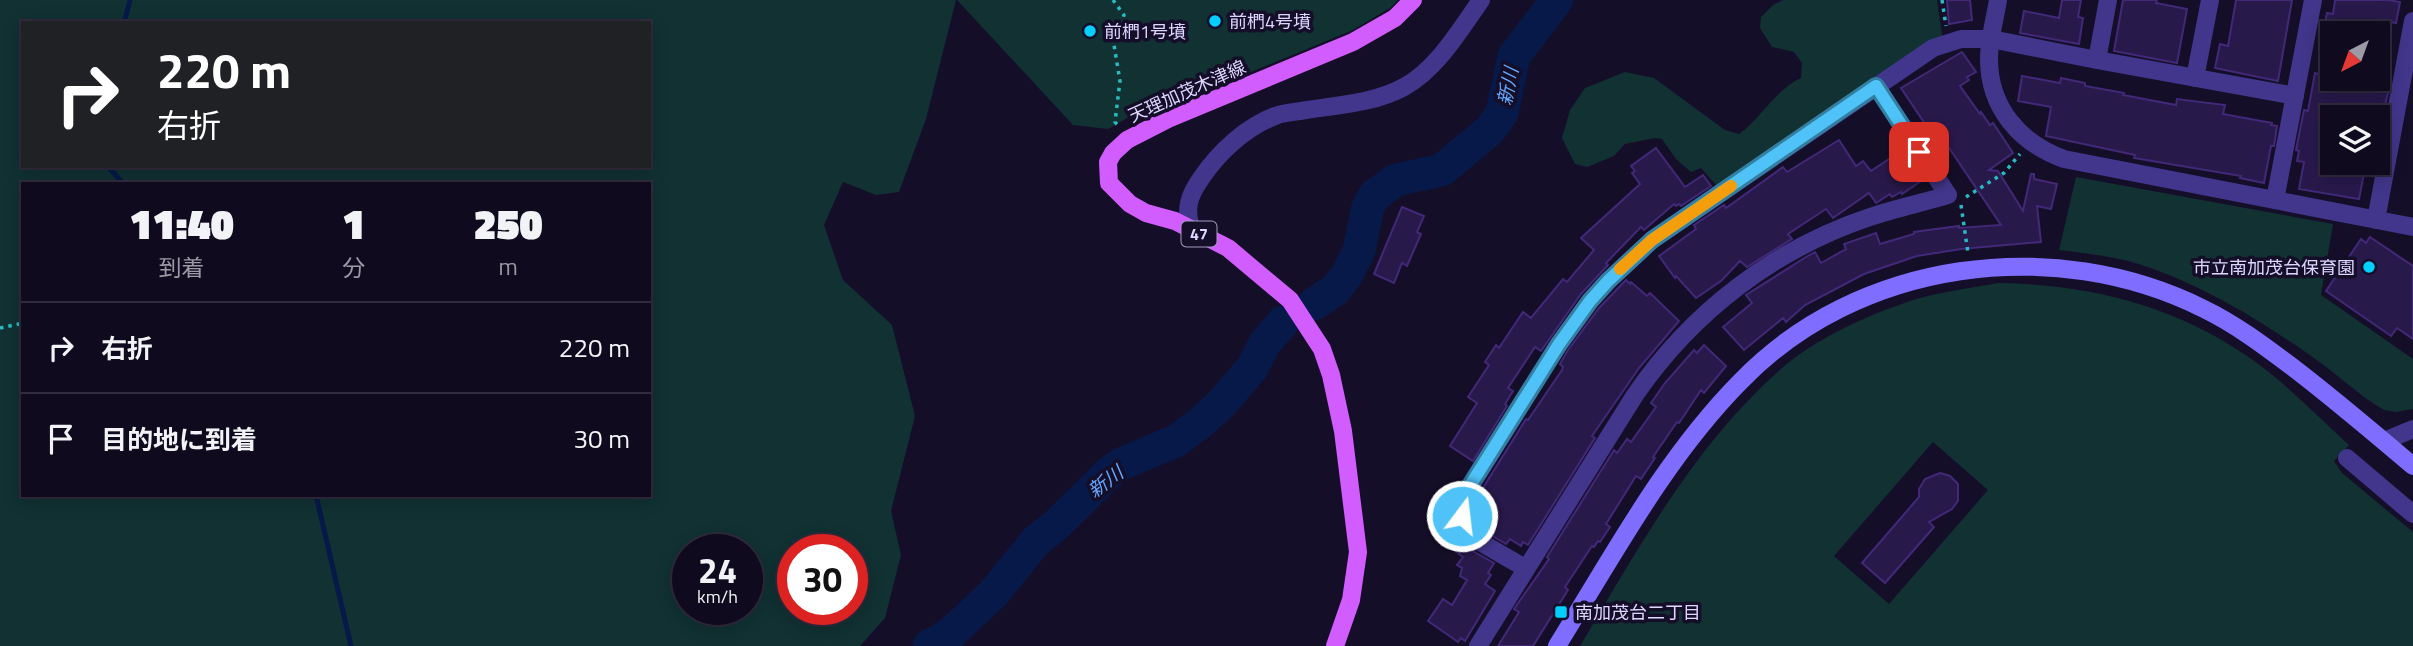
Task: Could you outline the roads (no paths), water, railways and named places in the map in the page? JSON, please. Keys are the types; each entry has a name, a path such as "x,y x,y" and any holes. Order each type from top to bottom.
{"main road":[{"name":"天理加茂木津線","path":"1335,646 1351,600 1358,552 1343,431 1328,366 1311,329 1290,300 1228,248 1175,221 1146,213 1116,193 1109,183 1108,162 1127,140 1168,119 1353,42 1395,18 1413,0"}],"street":[{"path":"1192,230 1187,218 1187,204 1193,192 1218,156 1250,129 1275,115 1357,102 1403,88 1442,53 1481,0"},
{"path":"1998,0 1991,38 1990,67 1994,92 2006,117 2030,142 2064,159 2413,227"},
{"path":"2097,60 2108,0"},
{"path":"2196,78 2210,0"},
{"path":"2275,200 2314,0"},
{"path":"2376,220 2413,21"},
{"path":"1525,568 1463,532 1461,500 1574,322 1608,281 1652,240 1933,48 1961,39 1991,38 2295,96"},
{"path":"1478,646 1650,372 1686,331 1758,272 1811,241 1869,217 1948,195 1876,86"},
{"path":"1557,646 1669,469 1713,410 1742,379 1792,338 1847,305 1907,282 1970,269 2017,265 2081,270 2145,284 2205,309 2261,343 2336,400 2413,466"},
{"path":"2384,441 2413,429"},
{"path":"2347,458 2413,514"}],"waterway":[{"path":"124,21 130,0"},
{"name":"新川","path":"1314,304 1335,290 1346,276 1359,251 1368,207 1375,195 1396,180 1442,170 1490,130 1502,113 1514,56 1557,0"},
{"path":"109,168 122,182"},
{"name":"新川","path":"929,646 950,634 993,594 1036,541 1110,472 1121,464 1176,441 1199,424 1223,402 1252,368 1265,343 1283,322"},
{"path":"316,497 351,646"}],"place":[{"name":"前椚4号墳","path":"1215,21"},
{"name":"前椚1号墳","path":"1090,31"},
{"name":"市立南加茂台保育園","path":"2369,267"},
{"name":"南加茂台二丁目","path":"1561,612"}]}
